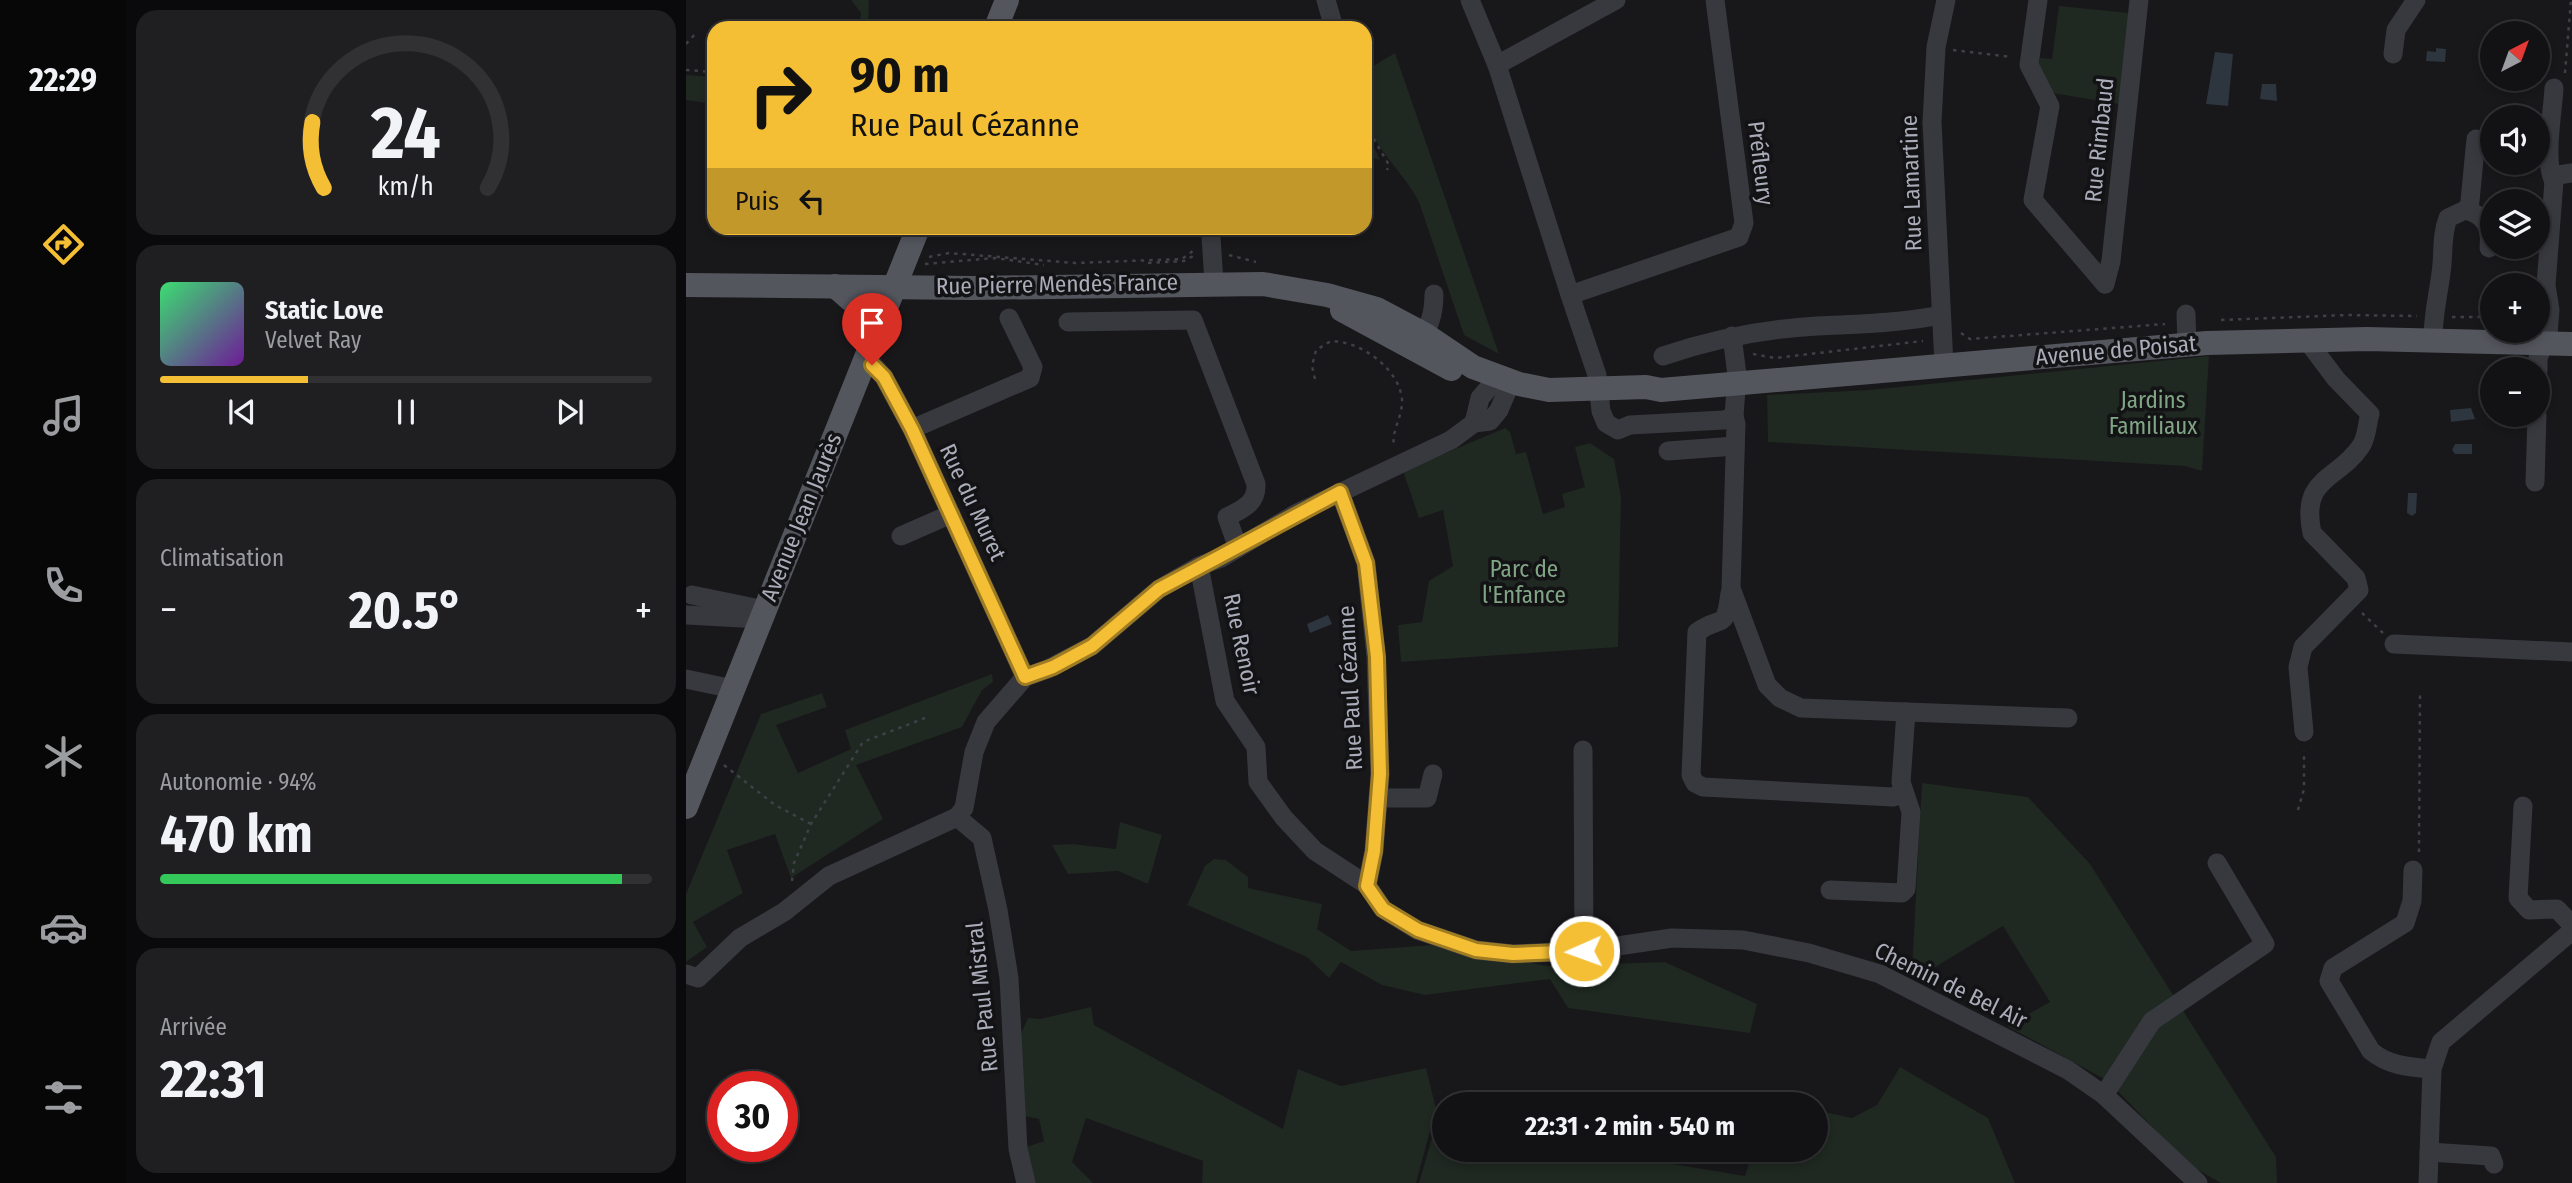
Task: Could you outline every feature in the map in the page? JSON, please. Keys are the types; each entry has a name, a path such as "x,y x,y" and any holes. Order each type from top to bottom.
{"main road":[{"path":"999,21 1007,0"},
{"name":"Avenue Jean Jaurès","path":"686,807 915,235"},
{"name":"Rue Pierre Mendès France","path":"686,285 835,286 899,275 972,288 1263,284 1367,305 1424,334 1501,384"},
{"path":"835,286 859,307 868,348"},
{"name":"Rue Pierre Mendès France","path":"1302,291 1351,314 1477,384 1501,384"},
{"name":"Avenue de Poisat","path":"1501,384 1599,394 2187,345 2306,340 2433,328 2480,334"},
{"name":"Avenue de Poisat","path":"2545,343 2572,344"}],"street":[{"path":"1326,0 1332,21"},
{"path":"1497,65 1616,0"},
{"name":"Préfleury","path":"1570,295 1739,237 1744,223 1715,0"},
{"name":"Rue Lamartine","path":"1944,365 1932,122 1936,47 1945,0"},
{"path":"2030,60 2038,0"},
{"name":"Rue Rimbaud","path":"2030,60 2029,65 2050,107 2033,200 2105,284 2110,261 2139,0"},
{"path":"2393,54 2396,30 2416,0"},
{"path":"1471,2 1497,65 1589,357 1606,423 1618,430 1630,425 1724,420 1734,415"},
{"path":"2548,273 2563,177 2550,173 2554,88"},
{"path":"2469,211 2476,139"},
{"path":"2433,328 2441,276 2443,230 2448,218 2457,212 2469,211 2480,218"},
{"path":"1212,245 1214,283"},
{"path":"1351,314 1376,319 1414,340 1424,334 1431,318 1434,294"},
{"path":"2186,314 2187,345"},
{"path":"1663,356 1732,336 1941,315"},
{"path":"912,429 1030,378 1033,368 1009,318"},
{"path":"1068,322 1193,320 1256,484 1256,491 1248,506 1227,517 1238,548"},
{"path":"1732,336 1736,383 1731,588 1727,616 1721,624 1697,632 1691,775 1695,783 1703,787 1893,797 1904,792"},
{"path":"2304,732 2298,667 2303,647 2314,632 2359,590 2356,578 2312,533 2310,500 2319,485 2362,446 2370,414 2336,379 2306,340"},
{"path":"2538,357 2545,343"},
{"name":"Rue du Muret","path":"868,348 912,429 1025,677"},
{"path":"691,977 740,938 783,912 829,876 957,817 964,808 974,752 986,722 1025,677 1053,667 1092,646 1159,589 1199,566 1238,548 1270,527 1340,492 1451,440 1474,423 1480,398 1501,384"},
{"path":"2535,482 2537,427"},
{"path":"1668,451 1735,446"},
{"name":"Rue Paul Cézanne","path":"1340,492 1366,563 1377,657 1378,798 1374,851 1367,886"},
{"path":"901,536 951,514"},
{"name":"Rue Renoir","path":"1199,566 1225,701 1256,747 1258,782 1284,818 1315,851 1367,886"},
{"path":"1731,588 1767,685 1780,698 1801,708 2068,718"},
{"path":"692,595 762,615"},
{"path":"686,615 762,615"},
{"path":"2394,644 2572,652"},
{"path":"686,679 733,689"},
{"path":"1830,890 1902,893 1906,889 1911,812 1901,782 1906,712"},
{"path":"1583,750 1584,951"},
{"path":"1378,798 1427,798 1433,774"},
{"path":"2428,1183 2432,1069 2441,1042 2570,937 2557,909 2529,910 2518,898 2523,806"},
{"name":"Rue Paul Mistral","path":"957,817 982,838 998,910 1009,978 1018,1149 1026,1183"},
{"path":"2104,1096 2152,1021 2265,944 2217,863"},
{"path":"2413,870 2412,901 2405,923 2333,968 2329,981 2371,1051 2380,1059 2401,1066 2432,1069"},
{"name":"Chemin de Bel Air","path":"1367,886 1383,909 1418,930 1476,950 1513,954 1584,951 1672,938 1743,940 1809,953 1880,974 2067,1070 2104,1096 2198,1183"},
{"path":"2429,1152 2491,1156 2494,1164"}],"path":[{"path":"2554,88 2564,82 2571,0"},
{"path":"686,44 697,32"},
{"path":"1936,47 2030,60"},
{"path":"686,71 707,72"},
{"path":"1372,136 1389,164 1387,170"},
{"path":"899,275 948,260 995,257 1063,268 1184,261 1212,245 1254,266"},
{"path":"947,269 949,253"},
{"path":"2217,321 2347,315 2433,328 2480,319"},
{"path":"1315,379 1312,366 1316,350 1331,341 1358,348 1383,364 1399,386 1402,401 1392,436 1401,463"},
{"path":"2350,600 2394,644"},
{"path":"2413,870 2419,869 2420,694"},
{"path":"792,881 794,863 811,824 863,742 925,718"},
{"path":"2298,810 2304,789 2304,732"},
{"path":"702,768 811,824"}],"green space":[{"path":"851,0 869,0 868,21 860,21 861,13"},
{"path":"2059,6 2129,13 2119,104 2052,93 2037,71 2040,58 2052,59"},
{"path":"1395,53 1499,354 1464,335 1419,202 1372,133 1372,67"},
{"path":"686,75 707,76 707,103 686,100"},
{"path":"1372,143 1380,160 1372,157"},
{"name":"Jardins Familiaux","path":"2209,356 2202,471 2185,466 1768,442 1767,395 1869,390"},
{"name":"Parc de l'Enfance","path":"1505,428 1510,432 1516,454 1526,452 1543,514 1565,507 1562,494 1585,487 1575,447 1590,443 1614,459 1621,497 1618,647 1401,662 1398,625 1422,622 1429,581 1453,566 1443,510 1419,518 1403,471"},
{"path":"992,674 993,682 982,690 962,727 856,765 883,819 791,878 775,834 727,850 743,893 693,922 707,947 686,962 686,894 761,714 822,693 827,707 776,725 798,773 851,749 845,730"},
{"path":"1922,783 2028,797 2090,864 2276,1157 2277,1183 2221,1183 2189,1165 2108,1081 2007,1026 2050,1002 2003,926 1922,975 1912,969"},
{"path":"1120,822 1162,835 1148,884 1118,871 1068,874 1052,845 1073,844 1116,849"},
{"path":"1214,859 1226,860 1248,877 1248,888 1322,904 1317,929 1351,951 1432,945 1548,966 1665,962 1757,1004 1750,1033 1568,1008 1550,979 1425,995 1382,985 1341,962 1329,978 1307,957 1187,905 1205,866"},
{"path":"1091,1007 1094,1025 1283,1129 1298,1069 1341,1086 1426,1068 1432,1093 1432,1124 1416,1183 1202,1183 1203,1161 1086,1118 1072,1162 1093,1183 1035,1183 1026,1147 1044,1141 1039,1119 1023,1116 1018,1040 1028,1018 1040,1019"},
{"path":"1900,1067 1988,1118 2015,1183 1419,1183 1432,1138 1432,1162 1660,1162 1745,1176 1749,1162 1828,1162 1828,1113 1852,1118 1877,1105"}],"shaded area":[{"path":"2436,48 2446,49 2445,62 2426,61 2427,51 2436,52"},
{"path":"2215,52 2233,54 2228,106 2206,104"},
{"path":"2262,84 2276,84 2277,101 2260,99"},
{"path":"2471,408 2475,419 2451,422 2450,410"},
{"path":"2455,444 2472,444 2472,454 2455,454 2452,450"},
{"path":"2408,493 2417,493 2416,513 2412,516 2407,513"},
{"path":"1328,615 1332,624 1310,633 1307,624"}],"route":[{"path":"872,365 884,377 912,429 1025,677 1053,667 1092,646 1159,589 1199,566 1221,558 1270,527 1340,492 1366,563 1377,657 1380,774 1374,851 1367,886 1383,909 1418,930 1476,950 1513,954 1584,951"}]}
